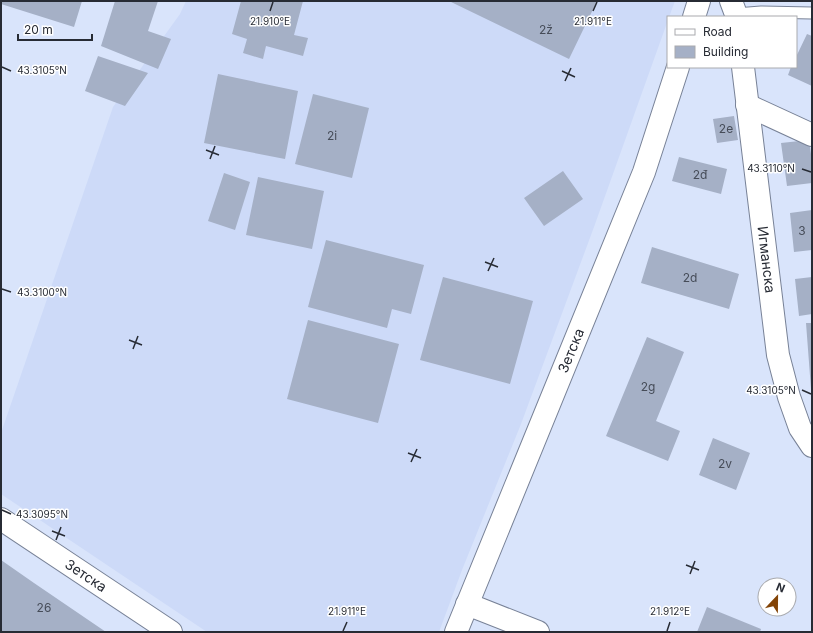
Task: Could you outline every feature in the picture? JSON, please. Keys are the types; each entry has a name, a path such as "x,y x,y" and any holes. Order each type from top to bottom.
{"street":[{"path":"694,16 699,1"},
{"name":"Зетска","path":"456,632 644,172 678,68"},
{"name":"Игманска","path":"743,68 778,355 788,397 800,428 812,446"},
{"path":"747,105 812,135"},
{"name":"Зетска","path":"1,519 171,632"},
{"path":"467,604 538,632"}],"lane":[{"path":"735,11 812,13"}],"shaded area":[{"path":"186,1 675,1 669,16 667,16 667,23 594,227 521,424 462,570 439,632 207,632 1,494 1,433 113,107 180,14"}],"building":[{"path":"2,1 82,1 74,27 1,4"},
{"path":"115,1 158,1 148,31 171,39 158,69 101,46"},
{"path":"241,1 303,1 294,35 308,38 303,56 266,46 263,59 243,53 247,39 232,34"},
{"path":"449,1 597,1 569,59"},
{"path":"807,34 812,36 812,86 788,75 791,68 797,68 797,55"},
{"path":"98,56 148,73 125,106 85,91"},
{"path":"218,74 298,91 285,159 204,143"},
{"path":"313,94 369,108 352,178 295,164"},
{"path":"734,116 738,140 717,143 713,119"},
{"path":"809,140 811,154 812,153 812,183 787,186 781,143"},
{"path":"679,157 727,169 721,194 672,181"},
{"path":"563,171 583,199 544,226 524,198"},
{"path":"224,173 250,182 235,230 208,221"},
{"path":"258,177 324,191 312,249 246,235"},
{"path":"812,210 812,250 794,252 790,213"},
{"path":"326,240 424,265 411,314 392,309 387,328 308,307"},
{"path":"652,247 739,274 729,309 641,283"},
{"path":"443,277 533,301 510,384 420,360"},
{"path":"812,277 812,314 799,316 795,279"},
{"path":"308,320 399,344 378,423 287,399"},
{"path":"806,323 812,323 812,389 811,389"},
{"path":"647,337 684,352 656,421 680,431 668,461 606,436"},
{"path":"713,438 750,453 736,490 699,475"},
{"path":"1,560 34,583 106,632 1,632"},
{"path":"707,607 761,629 760,632 697,632"}]}
